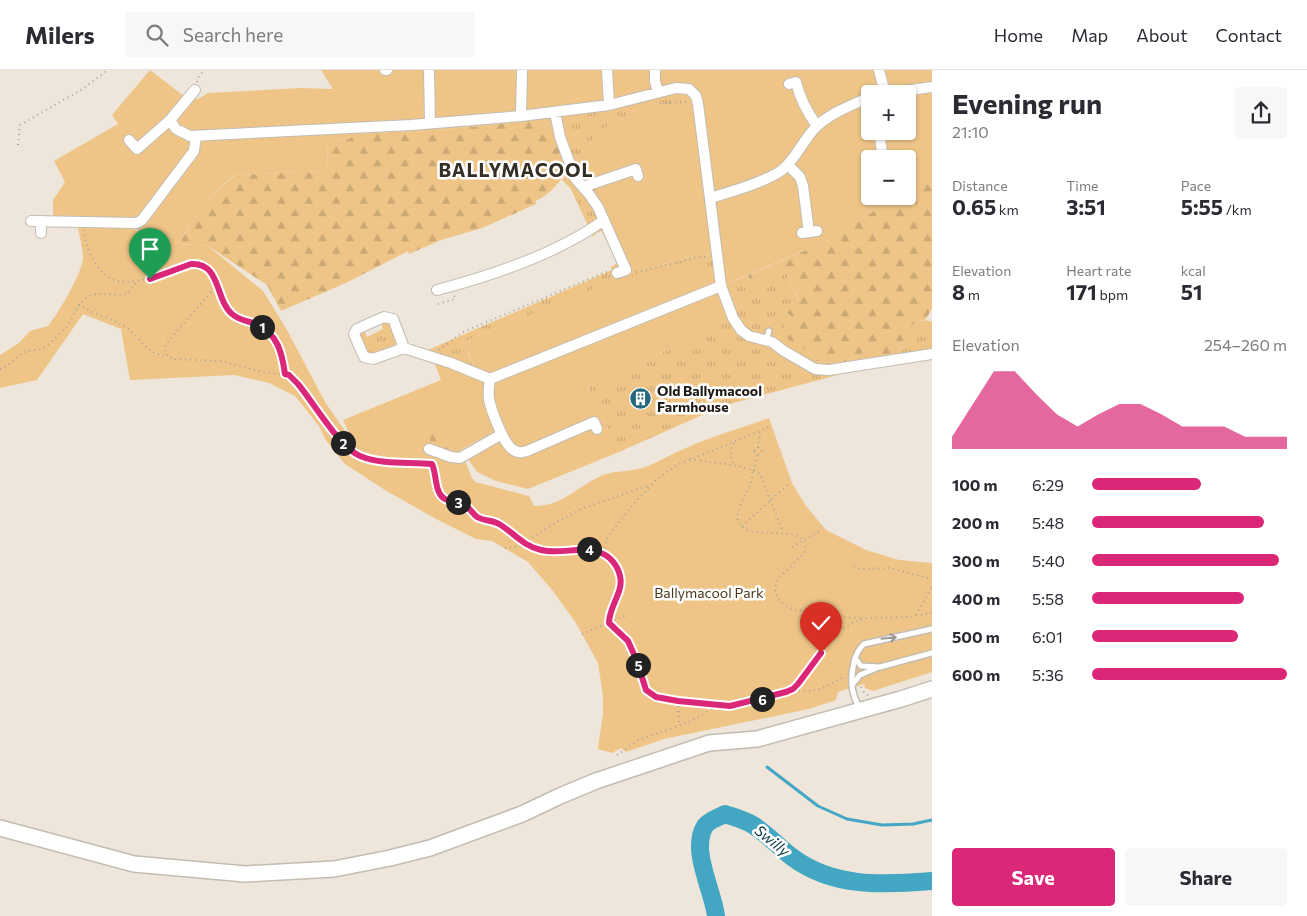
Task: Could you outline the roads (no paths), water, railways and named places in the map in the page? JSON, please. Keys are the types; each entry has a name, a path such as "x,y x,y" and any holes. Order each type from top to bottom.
{"main road":[{"path":"0,828 134,864 245,874 334,869 430,848 522,814 596,781 709,743 757,739 860,711 932,688"}],"street":[{"path":"429,70 430,123"},
{"path":"522,70 522,116"},
{"path":"607,70 609,105"},
{"path":"655,70 658,92"},
{"path":"879,70 882,85"},
{"path":"795,82 807,112 817,126"},
{"path":"916,89 932,87"},
{"path":"170,120 182,134 196,136 430,123 522,116 609,105 658,92 682,88 689,89 696,96 721,286 733,318 741,330 749,336 758,339 767,335 772,342 809,366 822,370 932,354"},
{"path":"129,140 137,149 170,120 195,90"},
{"path":"710,198 748,186 780,172 788,165 817,126 835,114 861,101"},
{"path":"555,112 566,156 575,178 598,207 626,270 617,273"},
{"path":"41,233 36,221 134,224 142,220 194,151 196,136"},
{"path":"788,165 800,177 803,186 809,232"},
{"path":"583,187 636,169 638,176"},
{"path":"437,290 525,261 590,230 604,220"},
{"path":"404,348 393,320 389,317 384,316 357,329 354,334 366,359 372,359 404,348 451,363 490,379 721,286"},
{"path":"490,379 489,397 502,434 513,450 521,453 594,422 597,429"},
{"path":"429,449 451,457 460,458 502,434"}],"lane":[{"path":"860,711 852,686 853,670 858,649 864,644 932,628"},
{"path":"852,686 860,675 880,667 932,653"},
{"path":"855,658 861,666 880,667"}],"waterway":[{"path":"767,767 818,806 847,819 882,825 913,824 932,820"},
{"name":"Swilly","path":"716,916 701,858 700,847 701,836 706,824 725,814 753,825 792,857 824,874 859,882 932,881"}],"place":[{"name":"Old Ballymacool Farmhouse","path":"641,399"}],"district":[{"name":"BALLYMACOOL","path":"516,170"}],"park label":[{"name":"Ballymacool Park","path":"709,593"}]}
